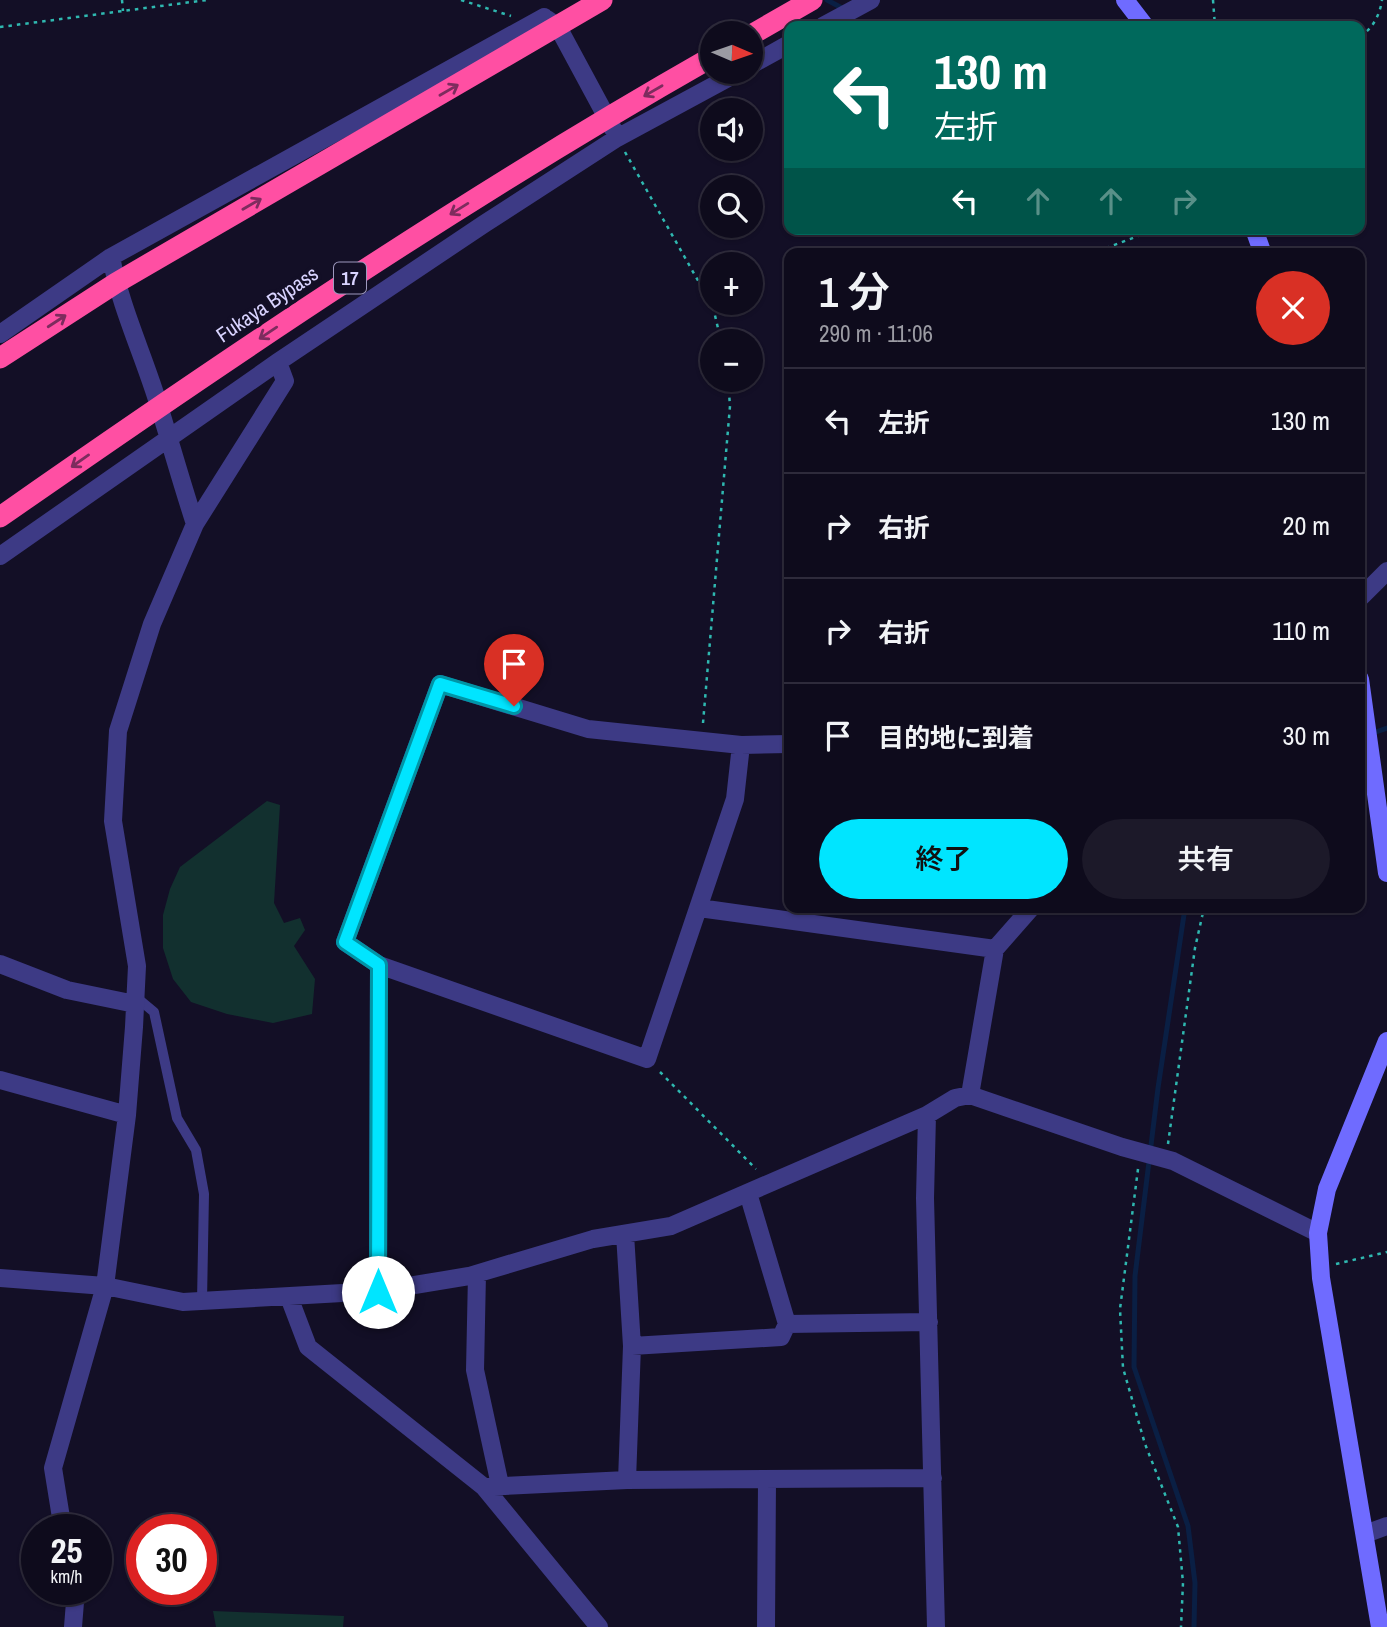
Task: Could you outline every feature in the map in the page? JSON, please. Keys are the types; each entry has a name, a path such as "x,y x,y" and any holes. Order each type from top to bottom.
{"highway":[{"path":"0,358 544,17 602,0"},
{"path":"763,28 811,1"},
{"name":"Fukaya Bypass","path":"0,517 376,260 607,117 700,64"}],"main road":[{"path":"1125,0 1141,21"},
{"path":"1365,716 1387,873"},
{"path":"1380,1627 1320,1267 1318,1233 1326,1189 1386,1047"}],"street":[{"path":"832,21 871,0"},
{"path":"0,334 111,257 544,17 607,117 617,138"},
{"path":"763,58 784,47"},
{"path":"0,556 278,362 617,138 717,84"},
{"path":"111,257 116,284 159,406 195,524"},
{"path":"60,1514 53,1468 105,1286 127,1115 137,966 113,821 118,731 152,624 195,524 285,381 278,362"},
{"path":"1365,593 1387,571"},
{"path":"741,745 735,799 648,1059 379,965 345,942 440,684 588,729 741,745 784,744"},
{"path":"699,908 995,949"},
{"path":"970,1095 995,949 1027,913"},
{"path":"0,964 67,990 135,1001"},
{"path":"378,1292 379,965"},
{"path":"0,1080 127,1115"},
{"path":"0,1278 105,1286 183,1302 378,1292 477,1274 593,1239 671,1227 927,1115 954,1098 970,1095 1163,1159 1318,1233"},
{"path":"927,1115 925,1198 936,1627"},
{"path":"632,1346 781,1338 787,1324 757,1189"},
{"path":"625,1234 632,1346 627,1480"},
{"path":"477,1274 475,1370 492,1486"},
{"path":"289,1297 308,1348 492,1486 599,1627"},
{"path":"787,1324 929,1322"},
{"path":"492,1486 627,1480 933,1478"},
{"path":"766,1480 766,1627"},
{"path":"1365,1534 1386,1530"},
{"path":"73,1627 75,1605"}],"lane":[{"path":"135,1001 154,1012 177,1118 196,1150 204,1194 201,1301"}],"path":[{"path":"121,0 123,12"},
{"path":"0,27 207,0"},
{"path":"461,0 544,17"},
{"path":"1213,0 1215,21"},
{"path":"1365,33 1380,13 1382,0"},
{"path":"617,138 713,307 718,329"},
{"path":"1106,248 1141,235"},
{"path":"701,740 730,406 728,392"},
{"path":"1163,1159 1195,948 1203,913"},
{"path":"648,1059 755,1168 757,1189"},
{"path":"1140,1152 1120,1309 1123,1368 1145,1444 1178,1527 1184,1583 1181,1627"},
{"path":"1320,1267 1387,1252"}],"green space":[{"path":"267,801 280,805 274,903 284,923 300,918 305,930 294,946 315,979 312,1014 273,1023 227,1014 191,1002 173,979 163,948 163,915 180,867"},
{"path":"213,1611 344,1616 343,1627 216,1627"}],"waterway":[{"path":"827,0 842,8"},
{"path":"1370,734 1387,728"},
{"path":"1184,913 1158,1088 1135,1276 1134,1367 1188,1526 1195,1583 1194,1627"}],"route":[{"path":"378,1292 379,965 345,942 440,684 514,706"}]}
